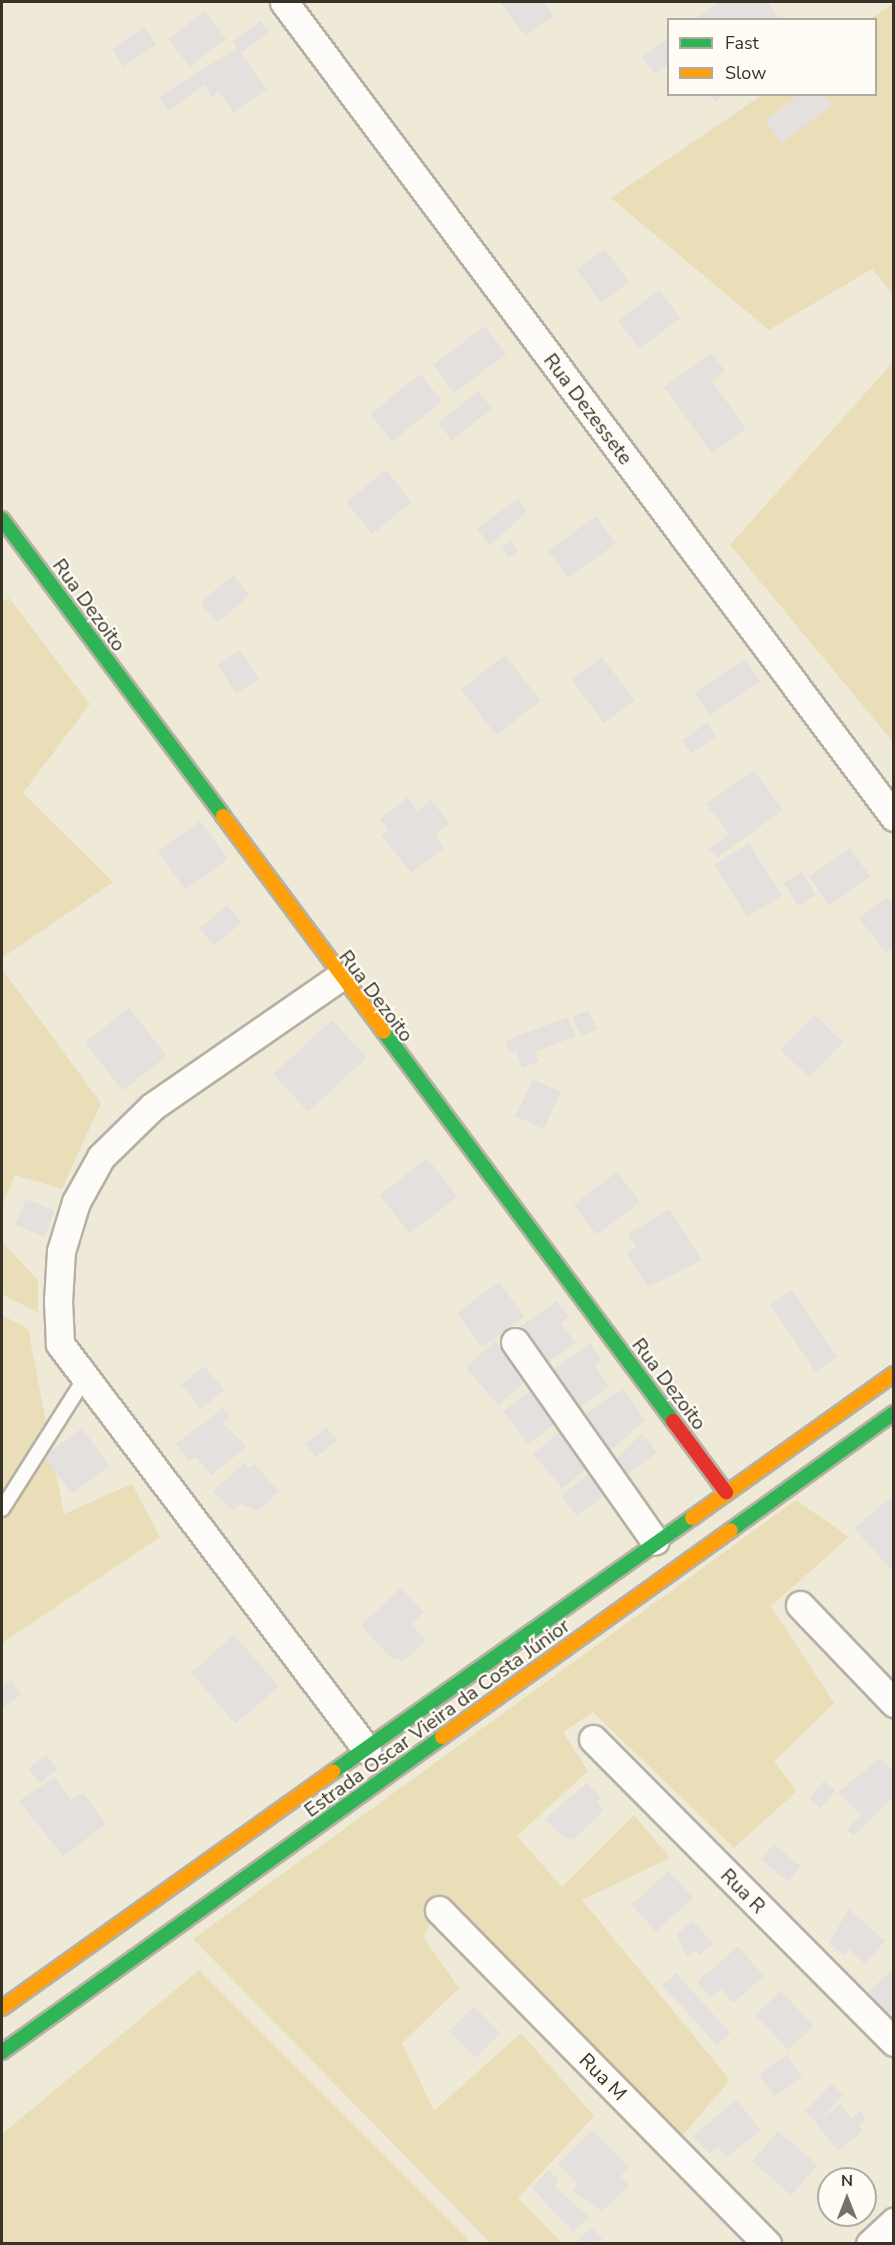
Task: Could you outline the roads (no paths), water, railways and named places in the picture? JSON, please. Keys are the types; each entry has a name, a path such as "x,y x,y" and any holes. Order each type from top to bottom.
{"main road":[{"name":"Rua Dezoito","path":"2,519 338,978 726,1492"},
{"name":"Estrada Oscar Vieira da Costa Júnior","path":"2,2008 367,1750 655,1541 894,1374"},
{"name":"Estrada Oscar Vieira da Costa Júnior","path":"2,2052 894,1413"}],"street":[{"name":"Rua Dezessete","path":"284,2 894,817"},
{"path":"338,978 152,1107 101,1157 76,1202 61,1251 60,1344 367,1750"},
{"path":"515,1342 655,1541"},
{"path":"800,1605 894,1703"},
{"name":"Rua R","path":"593,1739 894,2042"},
{"name":"Rua M","path":"439,1910 767,2244"},
{"path":"870,2244 894,2222"}],"lane":[{"path":"2,1509 85,1378"}]}
